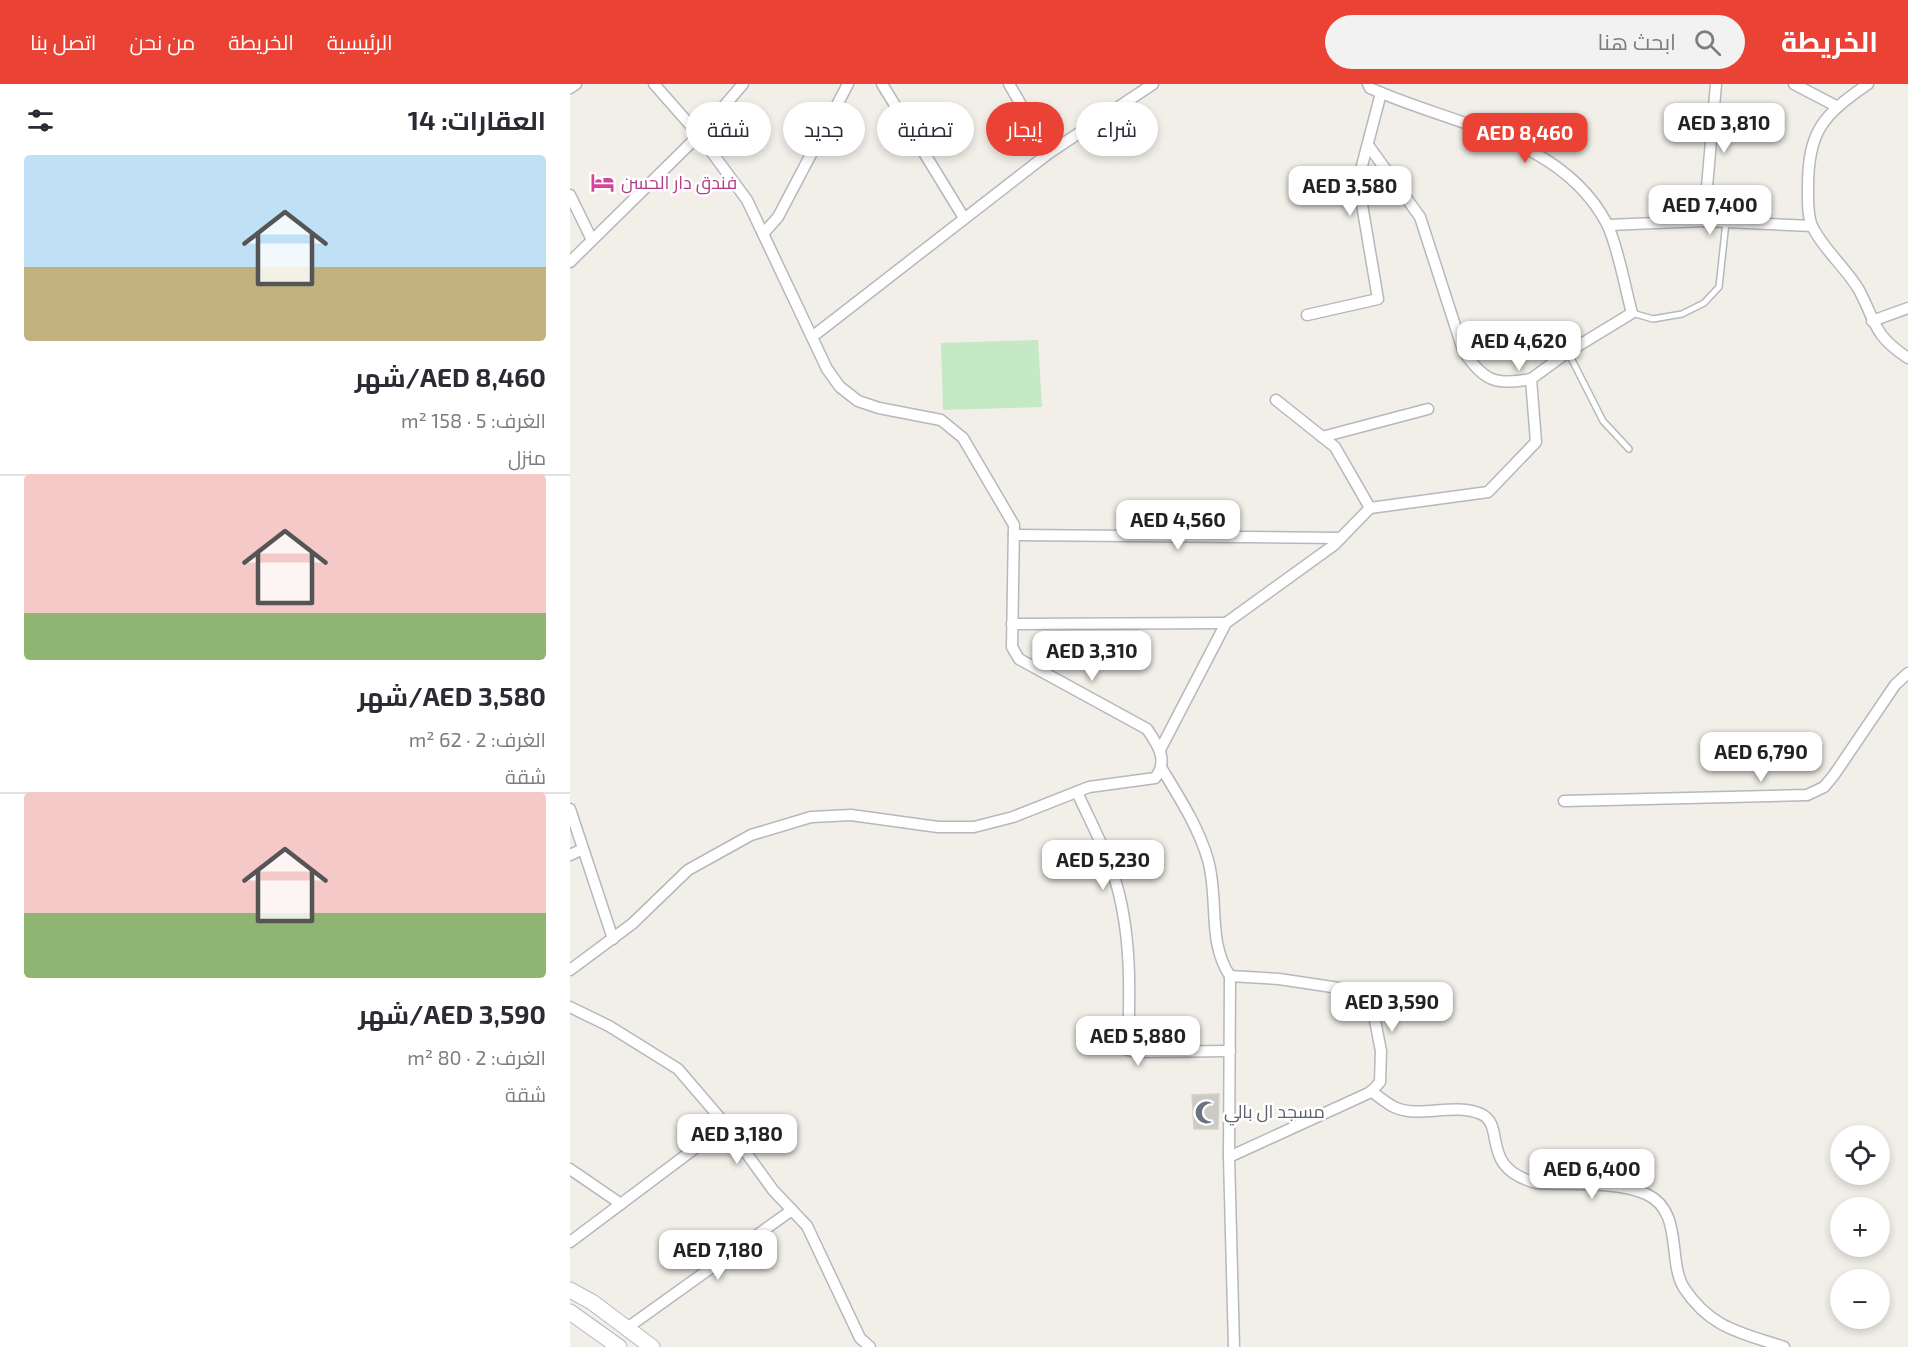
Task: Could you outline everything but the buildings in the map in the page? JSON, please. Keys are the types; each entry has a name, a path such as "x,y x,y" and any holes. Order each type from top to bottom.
{"main road":[{"path":"570,1290 592,1302 652,1347"},
{"path":"570,1312 619,1347"}],"street":[{"path":"570,88 576,84"},
{"path":"654,84 686,120"},
{"path":"727,102 743,84"},
{"path":"763,234 778,217 848,84"},
{"path":"882,84 964,218"},
{"path":"1009,84 1019,102"},
{"path":"1064,143 1153,84"},
{"path":"1368,84 1370,88 1404,104 1476,127 1543,157 1580,185 1608,225 1632,313 1568,352 1531,379 1508,384 1496,381 1474,367 1463,350 1420,217 1368,145"},
{"path":"1704,221 1716,84"},
{"path":"1794,84 1836,106"},
{"path":"1868,84 1836,106 1815,132 1808,163 1812,226 1836,264 1858,289 1872,321 1887,344 1908,358"},
{"path":"1307,315 1378,299 1358,181 1381,93"},
{"path":"570,262 686,148"},
{"path":"715,156 747,200 827,369 840,387 858,401 879,408 941,420 955,429 963,438 1014,525 1012,647 1019,659 1147,729 1160,750 1162,769 1193,825 1209,861 1222,963 1230,976 1229,1157 1234,1347"},
{"path":"812,337 1045,156"},
{"path":"570,195 592,240"},
{"path":"1608,225 1704,221 1812,226"},
{"path":"1872,321 1908,308"},
{"path":"1160,750 1226,623 1341,538 1370,508 1488,492 1536,442 1531,379"},
{"path":"1276,400 1335,447 1370,508"},
{"path":"1322,437 1428,409"},
{"path":"1014,536 1341,538"},
{"path":"1012,624 1226,623"},
{"path":"1564,801 1807,795 1824,787 1834,775 1895,685 1908,673"},
{"path":"1895,685 1908,688"},
{"path":"570,970 613,939 688,870 751,835 811,817 851,815 938,827 974,827 1013,817 1089,787 1155,778 1162,769"},
{"path":"1077,792 1114,875 1125,921 1130,991 1128,1050 1137,1052 1230,1051"},
{"path":"570,809 613,939"},
{"path":"570,855 583,849"},
{"path":"1229,1157 1371,1091 1380,1082 1381,1051 1372,1005 1359,991 1279,979 1230,976"},
{"path":"570,1007 609,1026 678,1069 726,1125 773,1190 807,1226 860,1338 870,1347"},
{"path":"1371,1091 1395,1108 1461,1110 1481,1114 1491,1122 1501,1162 1509,1172 1525,1180 1536,1183 1613,1187 1644,1193 1657,1200 1670,1220 1683,1286 1705,1312 1728,1330 1784,1347"},
{"path":"570,1242 726,1125"},
{"path":"570,1169 621,1204"},
{"path":"627,1328 792,1210"}],"lane":[{"path":"1632,313 1653,319 1682,314 1704,303 1719,287 1726,222"},
{"path":"1568,352 1603,421 1629,449"}],"green space":[{"path":"1038,340 1042,407 943,410 941,343"}],"place":[{"name":"فندق دار الحسن","path":"603,183"},
{"name":"مسجد ال بالي","path":"1206,1112"}]}
